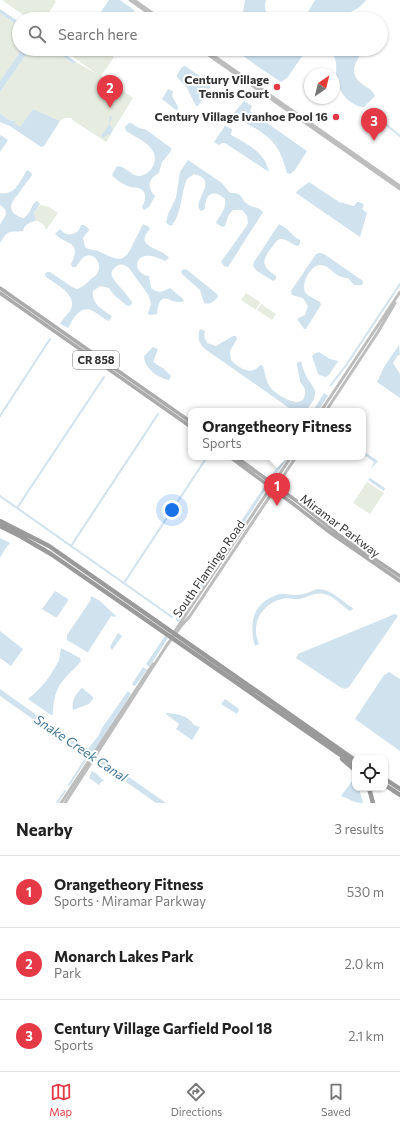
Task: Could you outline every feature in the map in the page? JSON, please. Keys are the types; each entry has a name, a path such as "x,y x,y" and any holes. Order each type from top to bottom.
{"highway":[{"path":"0,521 49,546 352,758"},
{"path":"0,526 51,554 352,763"},
{"path":"332,750 352,767"},
{"path":"388,781 400,789"},
{"path":"388,787 400,795"},
{"path":"370,791 373,803"}],"main road":[{"path":"130,0 147,12"},
{"path":"134,0 151,12"},
{"path":"210,56 400,189"},
{"path":"214,56 400,186"},
{"name":"CR 858","path":"0,288 188,422"},
{"path":"323,408 400,292"},
{"name":"CR 858","path":"0,293 188,422"},
{"path":"328,408 400,296"},
{"name":"Miramar Parkway","path":"234,460 400,576"},
{"name":"Miramar Parkway","path":"240,460 332,534 400,581"},
{"name":"South Flamingo Road","path":"274,487 289,460"},
{"name":"South Flamingo Road","path":"92,760 274,487 294,460"},
{"path":"61,803 92,760"},
{"path":"65,803 92,760"}],"shaded area":[{"path":"2,0 56,1 49,12 19,12"},
{"path":"0,13 12,21 12,56 17,56 0,81"},
{"path":"25,56 62,56 74,64 76,62 97,74 72,56 112,56 114,57 101,76 133,98 106,142 71,119 73,118 65,118 60,121 33,109 20,128 14,123 13,120 9,120 0,113 0,92"},
{"path":"40,205 49,207 58,213 46,230 45,226 38,221 35,221 36,219 34,213"},
{"path":"246,293 260,302 256,310 241,300"},
{"path":"261,304 276,314 272,320 257,310"},
{"path":"367,482 384,493 370,514 353,503"}],"water":[{"path":"109,0 120,0 134,10 134,12 101,12"},
{"path":"245,0 266,0 265,6 266,12 243,12"},
{"path":"315,0 366,0 358,8 350,12 308,12"},
{"path":"0,9 12,17 12,21 0,13"},
{"path":"17,56 25,56 0,92 0,81"},
{"path":"62,56 68,56 76,62 74,64"},
{"path":"243,56 302,56 287,78 281,82"},
{"path":"334,56 359,56 354,67 355,75 360,82 373,92 375,96 364,107 354,104 345,97 340,89 340,68 336,68"},
{"path":"185,66 204,79 208,78 210,81 210,88 207,90 198,106 196,106 187,88 177,77 182,67"},
{"path":"168,89 173,91 172,96 178,107 176,110 162,99"},
{"path":"244,101 252,106 251,112 307,151 295,170 290,174 287,173 277,147 268,137 240,120 236,123 229,119"},
{"path":"33,109 60,121 44,146 41,147 10,126 0,122 0,113 9,120 16,121 14,123 20,127"},
{"path":"110,116 112,117 109,124 113,129 110,135 108,134 103,138 101,136 108,127"},
{"path":"129,123 145,129 171,148 171,151 162,162 159,173 151,180 150,189 155,196 149,207 144,210 142,207 145,199 145,193 141,189 123,184 112,175 117,166 120,166 136,176 147,174 155,161 155,155 148,145 126,131 125,127"},
{"path":"225,126 232,129 231,135 249,145 264,159 269,172 225,143 219,145 214,142"},
{"path":"0,135 8,140 0,152"},
{"path":"188,160 222,183 229,192 236,193 248,205 258,208 263,212 228,267 224,266 221,262 246,227 248,223 247,216 242,210 233,210 228,216 225,226 222,227 216,223 224,209 225,199 213,193 206,200 205,209 201,211 199,202 205,186 205,181 202,177 194,174 187,179 175,222 171,226 166,223 168,214 176,198 180,172"},
{"path":"27,170 31,172 32,175 14,199 11,207 15,215 24,218 29,213 33,204 37,201 40,204 34,213 36,219 35,221 26,225 23,231 10,232 5,235 0,243 0,225 6,213 4,208 0,205 0,193 10,192 13,190"},
{"path":"309,182 339,202 354,206 357,202 360,202 364,205 362,209 367,213 360,237 296,193"},
{"path":"143,224 150,229 145,235 145,240 147,243 169,258 165,261 155,257 141,257 137,265 139,270 143,274 149,276 151,288 160,292 170,288 184,301 179,302 163,299 158,305 157,314 149,315 148,313 151,304 149,296 129,268 125,265 120,265 112,271 112,276 132,304 129,306 126,305 114,295 109,288 100,286 93,291 93,296 95,303 112,316 109,321 93,311 84,309 72,321 68,328 60,324 70,311 72,300 66,291 46,277 45,274 50,272 77,289 96,275 99,267 95,257 88,256 84,257 76,267 72,267 71,264 75,251 74,248 72,245 55,234 60,229 64,233 72,234 79,230 81,225 84,225 89,230 83,238 85,247 119,259 126,256 129,252"},
{"path":"279,224 286,228 294,237 300,240 300,243 298,246 280,239 276,241 271,248 264,260 264,264 271,273 276,276 276,279 273,281 257,271 253,266 254,262"},
{"path":"316,254 324,254 363,281 363,283 362,285 354,285 348,278 339,276 323,265 313,268 308,275 304,288 306,294 320,302 321,305 306,329 304,329 297,319 305,315 308,306 303,298 292,295 291,291"},
{"path":"186,269 217,294 218,297 210,303 204,303 200,290 182,274 182,270"},
{"path":"201,329 205,331 204,336 207,343 216,346 233,336 236,336 237,339 230,351 231,360 238,366 249,371 257,369 260,365 263,366 270,387 290,401 301,401 304,398 305,391 300,381 297,365 297,363 301,361 305,375 314,388 315,396 313,401 308,408 289,408 205,349 200,343 199,331"},
{"path":"399,345 400,355 398,355 393,363 400,374 400,398 377,382 384,367"},
{"path":"153,347 158,349 153,362 164,369 171,376 169,380 156,375 146,365 144,356"},
{"path":"319,352 330,359 338,361 326,377 319,375 312,356"},
{"path":"324,393 328,396 320,408 315,408"},
{"path":"366,453 378,461 371,469 374,462 366,456"},
{"path":"281,460 286,460 273,479 271,479"},
{"path":"370,478 385,488 384,491 368,480"},
{"path":"264,487 266,489 178,622 176,618"},
{"path":"0,538 10,543 0,558"},
{"path":"317,589 332,593 353,608 352,610 350,611 328,595 315,594 300,599 284,598 271,603 260,615 256,626 259,644 255,646 252,628 253,620 255,613 264,602 271,597 280,594 299,595"},
{"path":"55,591 68,599 57,617 42,609"},
{"path":"91,596 100,601 116,616 111,616 87,652 67,640 67,635 90,601"},
{"path":"395,614 398,616 349,687 345,689 296,658 298,654"},
{"path":"0,631 23,649 11,666 0,658"},
{"path":"118,633 122,636 112,650 110,647"},
{"path":"165,636 168,638 149,667 146,664"},
{"path":"61,648 80,658 81,661 57,689 54,699 53,714 51,715 28,699 42,686 53,671 59,660"},
{"path":"143,667 147,670 134,686 132,684"},
{"path":"389,672 400,679 400,751 355,719 384,675"},
{"path":"82,688 93,697 93,699 89,704 73,710 74,698"},
{"name":"Snake Creek Canal","path":"0,689 65,735 88,749 128,691 131,694 93,752 166,803 156,803 84,752 57,736 0,696"},
{"path":"225,699 239,709 237,714 221,704"},
{"path":"166,714 182,716 194,725 200,727 192,740 176,729 179,724"},
{"path":"92,771 104,781 99,785 89,778"},
{"path":"352,781 352,791 360,791 363,803 354,802 341,796"}],"waterway":[{"path":"372,113 400,136"},
{"path":"331,385 347,364 400,284"},
{"path":"0,416 50,339"},
{"path":"17,508 104,377"},
{"path":"71,546 158,414"},
{"path":"124,583 205,460"},
{"path":"0,496 172,617"},
{"name":"Snake Creek Canal","path":"69,785 89,754"},
{"path":"57,803 65,791"}],"place":[{"name":"Century Village Tennis Court","path":"277,87"},
{"name":"Monarch Lakes Park","path":"110,108"},
{"name":"Century Village Ivanhoe Pool 16","path":"336,117"},
{"name":"Century Village Garfield Pool 18","path":"374,141"},
{"name":"Orangetheory Fitness","path":"277,506"}]}
